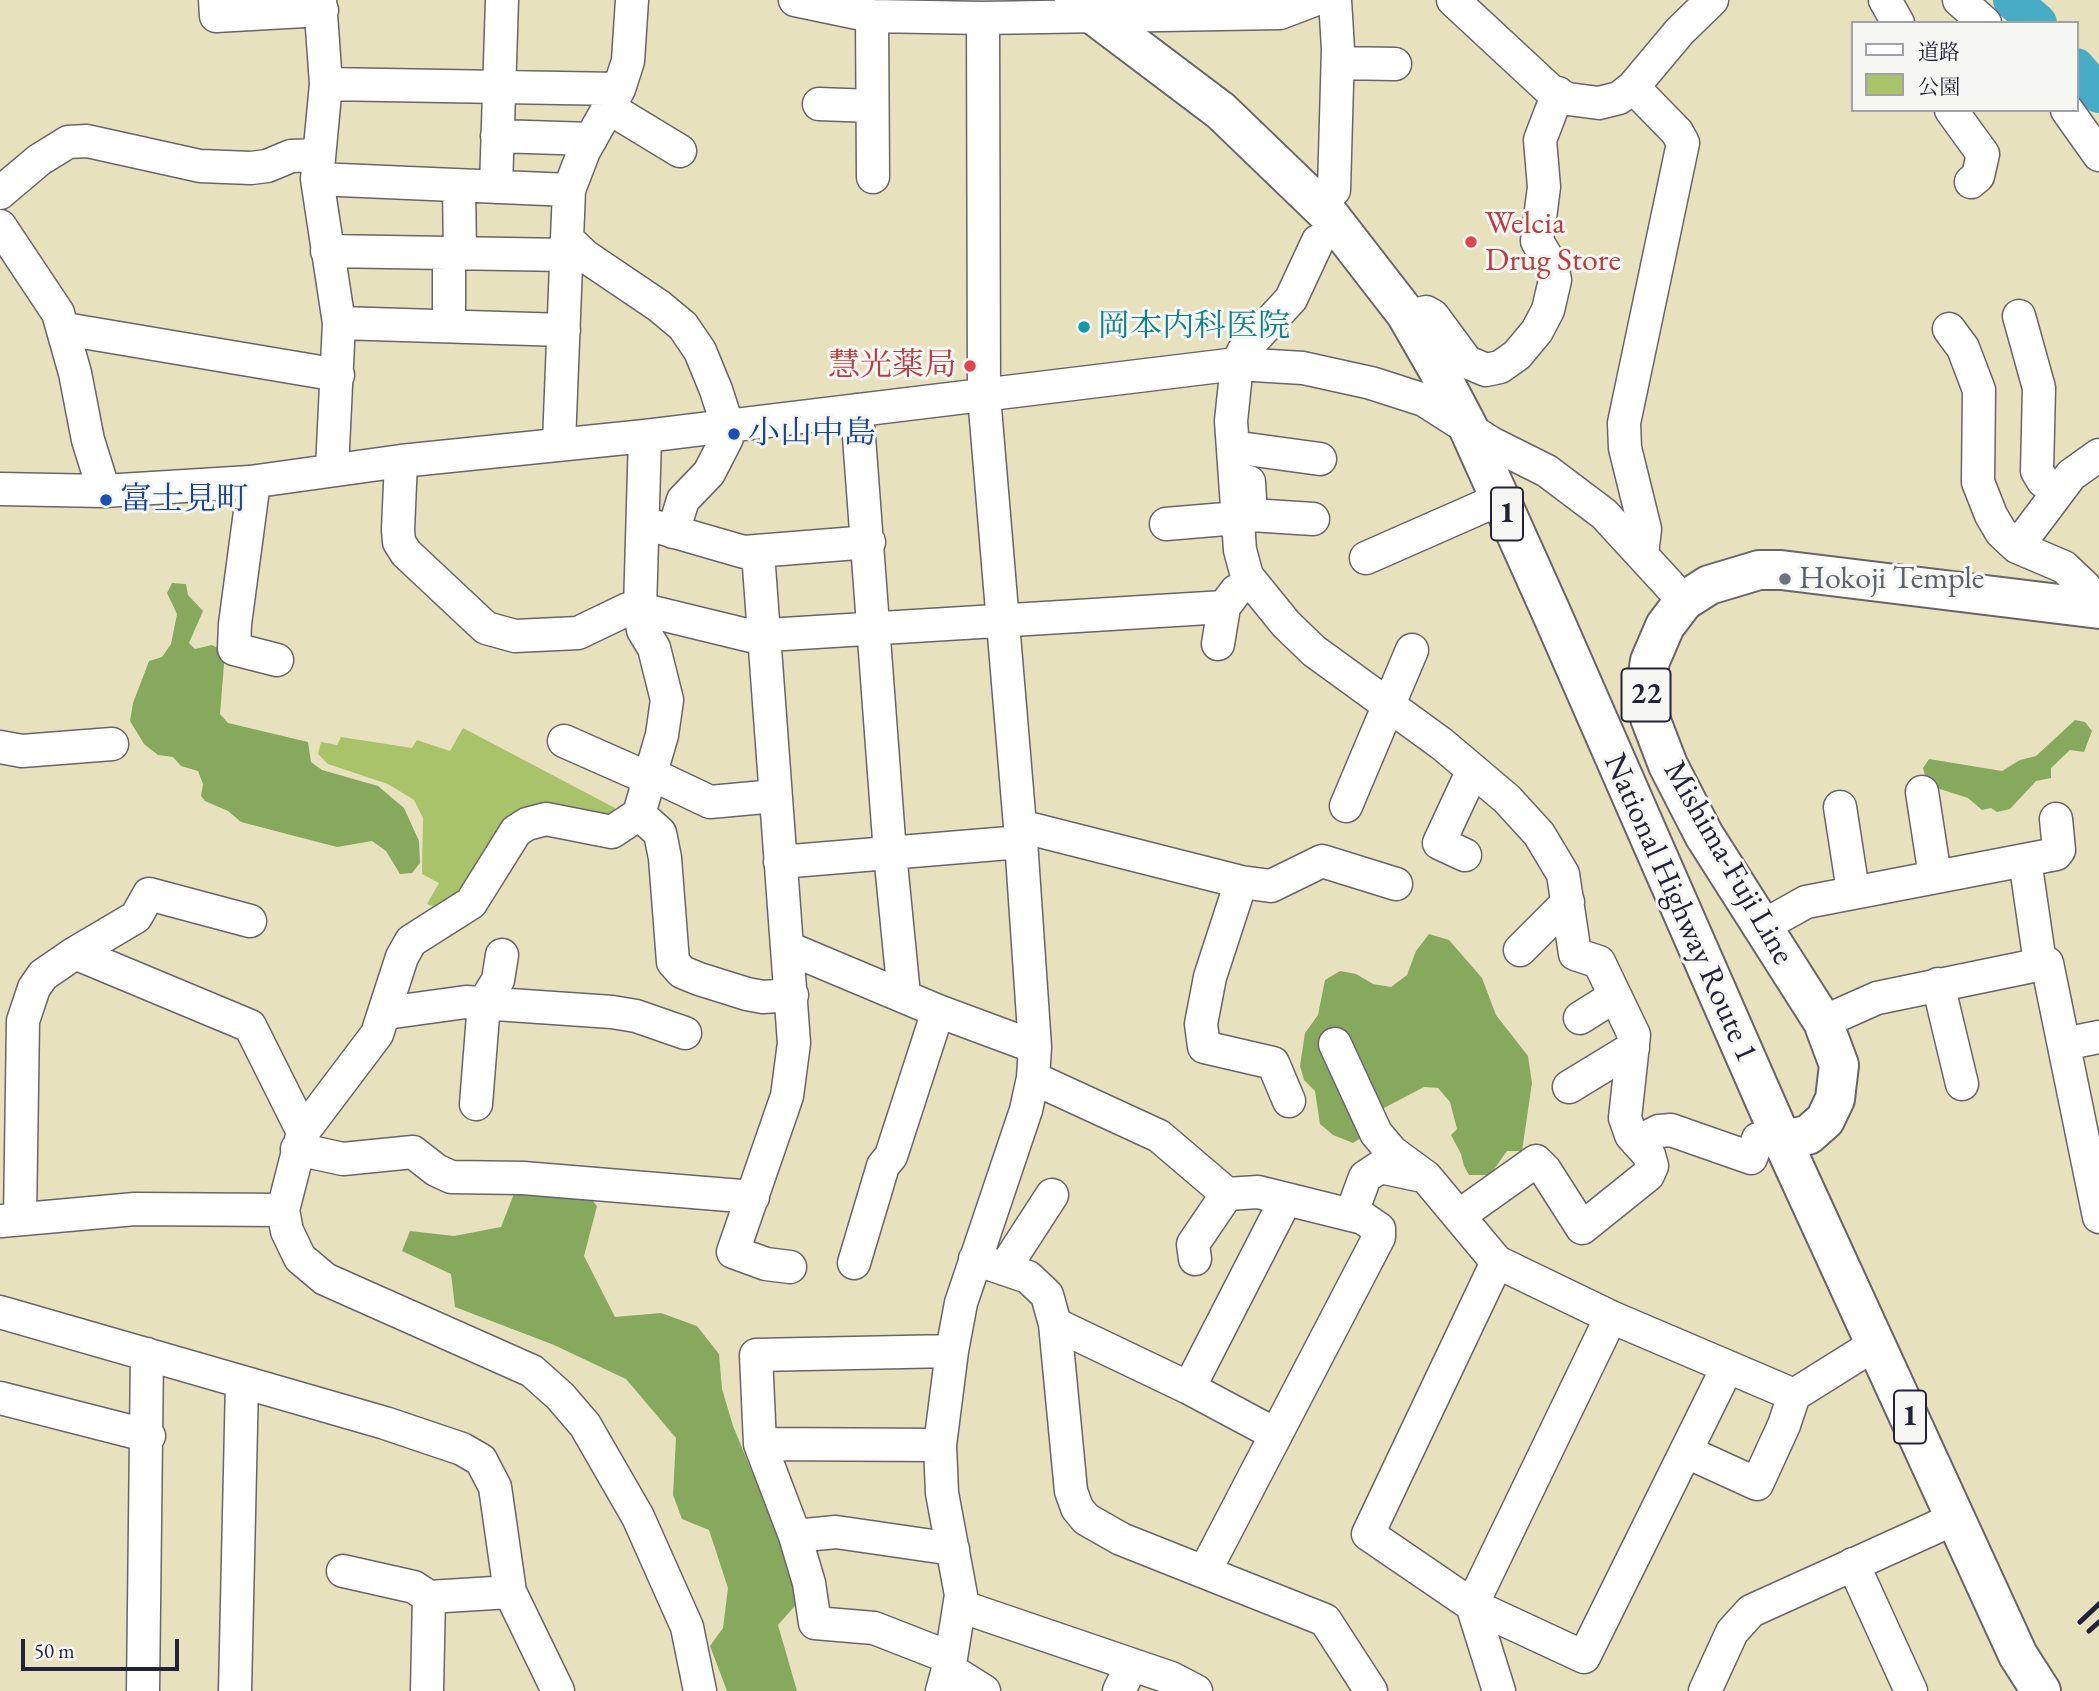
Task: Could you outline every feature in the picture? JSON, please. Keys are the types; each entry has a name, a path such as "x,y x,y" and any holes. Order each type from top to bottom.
{"main road":[{"name":"National Highway Route 1","path":"1084,8 1221,111 1291,177 1330,216 1408,317 1467,425 1782,1140 2018,1655 2041,1691"},
{"name":"Mishima-Fuji Line","path":"1782,1140 1808,1135 1819,1128 1835,1099 1839,1065 1823,1022 1704,835 1668,765 1650,718 1645,692 1650,661 1665,626 1684,601 1709,585 1734,575 1759,570 1781,570 2099,609"}],"street":[{"path":"215,0 216,16 321,5 326,84 318,167 327,251 339,323 332,469"},
{"path":"496,187 502,0"},
{"path":"559,443 569,190 573,172 614,98 628,61 632,0"},
{"path":"795,0 872,16 983,18 1084,8 1280,13 1314,0"},
{"path":"1334,190 1338,63 1338,12 1335,0"},
{"path":"1453,0 1532,74 1558,93 1568,99 1599,103 1619,98 1633,87 1680,31 1712,0"},
{"path":"1885,0 1897,21"},
{"path":"1959,0 1983,21"},
{"path":"872,16 873,177"},
{"path":"983,18 984,396 1021,834 1035,1047 1033,1078 990,1264"},
{"path":"1338,63 1395,64"},
{"path":"326,84 499,85 614,98 680,151"},
{"path":"1633,87 1677,132 1683,143 1624,423 1625,448 1645,529 1642,554"},
{"path":"1408,317 1426,313 1433,316 1467,362 1486,370 1500,367 1517,355 1537,331 1548,310 1555,280 1552,265 1537,241 1544,187 1540,140 1558,93"},
{"path":"819,104 872,106"},
{"path":"1952,112 1983,153 1978,176 1972,182"},
{"path":"2068,112 2099,155"},
{"path":"497,136 591,139"},
{"path":"0,193 52,150 68,142 87,141 200,166 251,168 267,166 291,156 318,167 459,186 569,190"},
{"path":"449,324 459,186"},
{"path":"0,226 58,313 65,330 88,440 104,491"},
{"path":"1313,519 1251,515 1247,449 1247,365 1244,350 1269,326 1291,299 1318,241"},
{"path":"327,251 454,254 567,247 585,256 659,306 683,326 705,361 727,424 724,448 709,473 685,495 659,528"},
{"path":"2019,316 2039,388 2037,471 2043,481 2057,492"},
{"path":"339,323 449,324 564,330"},
{"path":"1949,329 1964,348 1979,390 1979,482 2001,532 2017,547 2064,567 2085,587 2099,609"},
{"path":"65,330 338,375"},
{"path":"1247,365 1231,421 1240,550 1247,576 1286,624 1314,651 1473,770 1507,799 1539,834 1563,874 1575,954 1599,962 1634,1035 1625,1118 1637,1142 1649,1155 1652,1166 1648,1175 1582,1228 1545,1170 1536,1161 1460,1215"},
{"path":"0,489 104,491 254,482 332,469 645,436 727,424 1247,365 1303,368 1371,383 1424,400 1467,425 1491,443 1547,471 1579,492 1642,554 1684,601"},
{"path":"857,410 876,627 890,853 904,996"},
{"path":"645,436 659,528 640,609 643,630 654,648 664,678 667,700 651,777 639,814 612,832 546,819 527,824 516,831 471,903 411,941 402,957 386,1013 368,1049 300,1141 283,1210 287,1230 300,1258 325,1279 532,1371 560,1396 586,1425 638,1517 687,1627 700,1691"},
{"path":"1247,449 1320,459"},
{"path":"2017,547 2071,475 2099,455"},
{"path":"401,461 399,542 406,554 486,628 515,636 563,636 578,633 628,609 640,609 751,636 762,636 1224,607"},
{"path":"254,482 234,649 277,660"},
{"path":"1366,558 1500,499"},
{"path":"1166,524 1237,518"},
{"path":"659,528 716,546 758,553 869,542"},
{"path":"758,553 762,636 792,995 792,1068 786,1096 733,1252 766,1264 790,1267"},
{"path":"1219,644 1224,607 1247,576"},
{"path":"1346,806 1412,650"},
{"path":"564,741 710,802 775,796"},
{"path":"0,747 22,751 112,744"},
{"path":"1465,855 1438,843 1473,770"},
{"path":"1922,792 1935,876"},
{"path":"1840,807 1853,891"},
{"path":"639,814 660,833 665,858 673,962 682,972 747,994 792,995"},
{"path":"1763,926 1806,902 2056,854 2060,850 2056,819"},
{"path":"780,862 890,853 1021,834 1241,882 1271,886 1322,861 1396,884"},
{"path":"2025,860 2040,963"},
{"path":"1241,882 1210,977 1201,1024 1204,1047 1273,1063 1289,1101"},
{"path":"250,921 149,894 136,918 43,975 34,988 23,1021 11,1074 10,1220 135,1209 283,1210"},
{"path":"1520,950 1568,902"},
{"path":"788,948 938,1011 1035,1047"},
{"path":"75,953 250,1026 300,1141 343,1159 413,1152 436,1170 451,1177 523,1178 753,1197"},
{"path":"476,1104 484,1003 498,980 502,955"},
{"path":"1823,1022 1877,998 2047,963 2093,1160 2099,1217"},
{"path":"1938,984 1962,1084"},
{"path":"1580,1018 1615,996"},
{"path":"386,1013 412,1011 455,1001 612,1012 685,1033"},
{"path":"854,1263 883,1166 891,1156 938,1011"},
{"path":"2064,1044 2099,1037"},
{"path":"1335,1044 1376,1133 1392,1152 1426,1177 1497,1262 1611,1317 1794,1395"},
{"path":"1569,1087 1633,1048"},
{"path":"1033,1078 1159,1136 1227,1194 1258,1192 1351,1215 1375,1224 1379,1237 1205,1571"},
{"path":"1637,1142 1659,1131 1671,1130 1751,1158 1758,1139 1769,1137 1782,1140"},
{"path":"1351,1215 1365,1177 1380,1167 1426,1177"},
{"path":"1195,1259 1193,1244 1227,1194"},
{"path":"948,1673 960,1606 960,1581 942,1493 940,1445 961,1303 990,1264 1052,1195"},
{"path":"1189,1388 1286,1199"},
{"path":"1497,1262 1368,1534 1472,1605 1584,1657 1727,1368"},
{"path":"990,1264 1028,1277 1047,1295 1055,1324 1071,1491 1077,1508 1097,1527 1325,1620 1371,1691"},
{"path":"0,1312 399,1428 462,1449 481,1460 495,1487 510,1591 558,1691"},
{"path":"1499,1691 1472,1605 1611,1317"},
{"path":"1055,1324 1189,1388 1275,1433"},
{"path":"1687,1452 1757,1484 1794,1395 1877,1343"},
{"path":"952,1351 756,1355 760,1444 795,1536 808,1583 815,1623 874,1628 948,1673 984,1691"},
{"path":"144,1691 149,1436 147,1354"},
{"path":"235,1691 242,1382"},
{"path":"0,1398 149,1436"},
{"path":"760,1444 940,1445"},
{"path":"1706,1691 1742,1618 1956,1518"},
{"path":"795,1536 836,1532 953,1549"},
{"path":"1853,1564 1911,1691"},
{"path":"343,1571 414,1587 429,1597 510,1591"},
{"path":"427,1691 429,1597"},
{"path":"960,1606 1125,1678 1171,1678 1196,1691"}],"green space":[{"path":"172,583 186,584 188,595 203,611 189,643 195,649 212,645 225,652 220,714 228,723 308,742 311,762 322,770 378,786 404,808 419,841 420,863 412,873 400,874 386,851 372,841 337,847 241,822 228,811 205,801 201,796 203,784 198,771 181,766 173,757 158,755 144,744 130,721 133,703 149,661 162,657 171,644 177,614 167,593"},
{"path":"2075,720 2085,722 2092,731 2084,752 2070,750 2051,768 2051,778 2036,781 2010,809 1997,812 1991,808 1982,810 1968,798 1940,789 1926,780 1923,768 1929,759 2002,771 2020,760 2036,756"},
{"path":"463,728 615,808 611,818 545,810 465,893 442,910 427,904 439,883 422,874 423,818 414,800 388,784 328,764 318,754 321,742 337,745 341,737 412,748 417,740 450,751"},
{"path":"1429,934 1449,940 1482,978 1496,1015 1528,1056 1532,1083 1522,1151 1507,1151 1490,1175 1469,1175 1451,1135 1457,1129 1450,1102 1438,1088 1424,1087 1384,1108 1372,1131 1353,1143 1333,1135 1320,1124 1315,1091 1304,1080 1300,1066 1305,1033 1318,1015 1325,980 1340,971 1356,974 1373,984 1391,987 1407,975 1416,951"},
{"path":"515,1191 588,1195 597,1206 584,1256 615,1317 661,1313 697,1326 719,1354 722,1389 733,1426 801,1599 778,1625 797,1691 727,1691 710,1646 723,1628 728,1588 709,1530 682,1519 673,1495 676,1438 626,1379 554,1345 455,1307 451,1274 402,1251 410,1231 454,1236 501,1227"}],"waterway":[{"path":"2012,0 2036,21"},
{"path":"2078,69 2099,94"}],"railway":[{"path":"2080,1622 2099,1604"},
{"path":"2089,1631 2099,1622"}],"place":[{"name":"Welcia Drug Store","path":"1471,242"},
{"name":"岡本内科医院","path":"1084,327"},
{"name":"慧光薬局","path":"970,366"},
{"name":"小山中島","path":"734,434"},
{"name":"富士見町","path":"106,500"},
{"name":"Hokoji Temple","path":"1785,579"}]}
